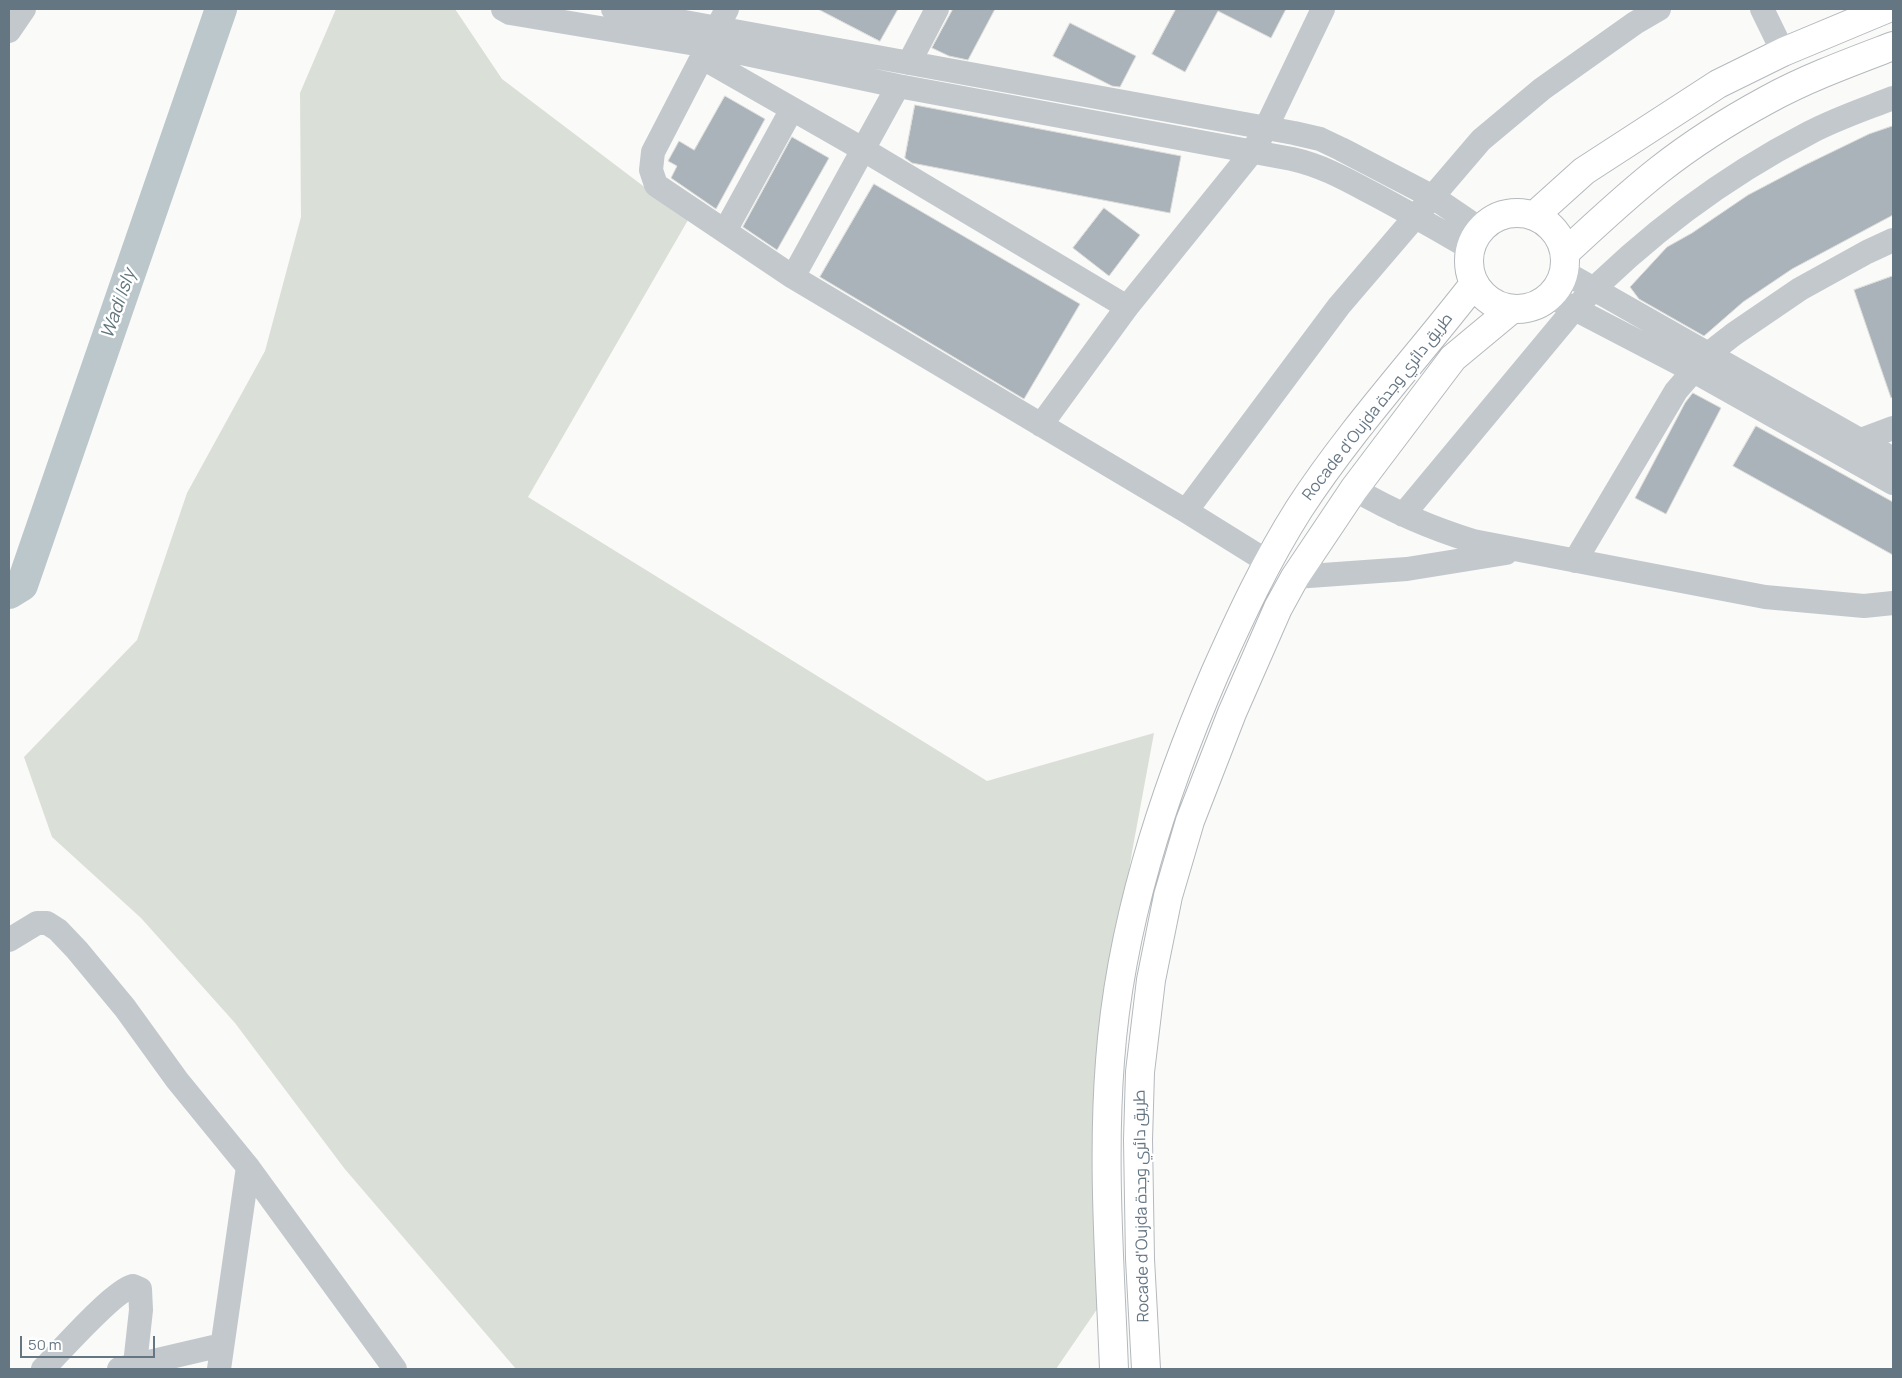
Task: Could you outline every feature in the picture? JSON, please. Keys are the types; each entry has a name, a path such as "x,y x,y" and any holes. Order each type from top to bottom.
{"highway":[{"path":"1534,216 1584,170 1718,84 1783,52 1886,9"},
{"path":"1564,263 1618,204 1660,169 1709,135 1768,99 1837,68 1893,46"},
{"path":"1520,212 1546,222 1554,230 1561,241 1564,263 1561,281 1550,296 1539,304 1526,308 1512,309 1490,301 1481,294 1474,284 1468,266 1475,239 1491,219 1505,214 1520,212"},
{"name":"Rocade d'Oujda طريق دائري وجدة","path":"1114,1369 1107,1217 1110,1061 1122,965 1144,867 1168,791 1201,705 1225,651 1268,562 1298,511 1332,462 1474,284"},
{"name":"Rocade d'Oujda طريق دائري وجدة","path":"1146,1369 1140,1259 1138,1140 1140,1072 1151,980 1168,896 1190,821 1232,713 1278,608 1295,577 1354,489 1453,358 1512,309"}],"street":[{"path":"9,31 24,9"},
{"path":"503,9 510,13 714,35 909,63 1294,133 1331,144 1433,197 1475,239"},
{"path":"613,9 898,86 1292,158 1324,169 1416,216 1475,239"},
{"path":"909,63 937,9"},
{"path":"1041,425 1127,306 1252,152 1266,128 1323,9"},
{"path":"1186,511 1339,306 1481,140 1542,89 1635,23 1659,9"},
{"path":"1762,9 1783,52"},
{"path":"714,35 792,109 1127,306"},
{"path":"714,35 653,152 651,170 656,185 793,277 1186,511 1268,562"},
{"path":"793,277 898,86"},
{"path":"1403,515 1575,308 1594,288 1658,231 1734,175 1810,132 1893,98"},
{"path":"725,231 792,109"},
{"path":"1575,561 1676,391 1699,362 1734,334 1800,289 1867,252 1893,240"},
{"path":"1564,263 1594,288 1699,362 1893,484"},
{"path":"1550,296 1699,362 1861,440 1893,459"},
{"path":"1861,440 1893,428"},
{"path":"1354,489 1403,515 1435,529 1473,541 1765,598 1864,606 1893,603"},
{"path":"1295,577 1407,569 1523,551"},
{"path":"9,940 38,923 47,923 58,930 78,950 248,1167 395,1369"},
{"path":"220,1369 248,1167"},
{"path":"43,1369 105,1307 133,1286 138,1288 141,1295 141,1310 127,1367 222,1345"}],"shaded area":[{"path":"336,9 455,9 502,79 688,220 528,497 987,781 1154,733 1132,852 1096,1076 1102,1302 1056,1369 516,1369 344,1168 235,1023 141,918 52,837 24,757 137,640 187,493 265,351 301,217 300,93"}],"building":[{"path":"818,9 898,9 880,41"},
{"path":"953,9 995,9 968,60 949,56 932,48"},
{"path":"1176,9 1286,9 1271,38 1218,11 1185,72 1152,54"},
{"path":"1070,23 1136,56 1120,87 1112,86 1053,56"},
{"path":"725,96 765,119 716,209 671,178 677,166 668,161 679,141 694,150"},
{"path":"915,105 1181,156 1170,213 912,163 905,158"},
{"path":"1893,126 1893,215 1792,269 1743,302 1704,336 1639,299 1630,287 1667,247 1692,233 1748,195 1869,134"},
{"path":"792,137 829,158 777,250 743,227"},
{"path":"874,184 1080,304 1024,399 820,277"},
{"path":"1104,208 1140,235 1109,276 1073,248"},
{"path":"1893,276 1893,397 1891,398 1854,290"},
{"path":"1693,393 1721,408 1666,514 1635,498 1685,403"},
{"path":"1756,426 1893,502 1893,555 1733,466"}],"waterway":[{"name":"Wadi Isly","path":"9,593 22,585 221,9"}]}
